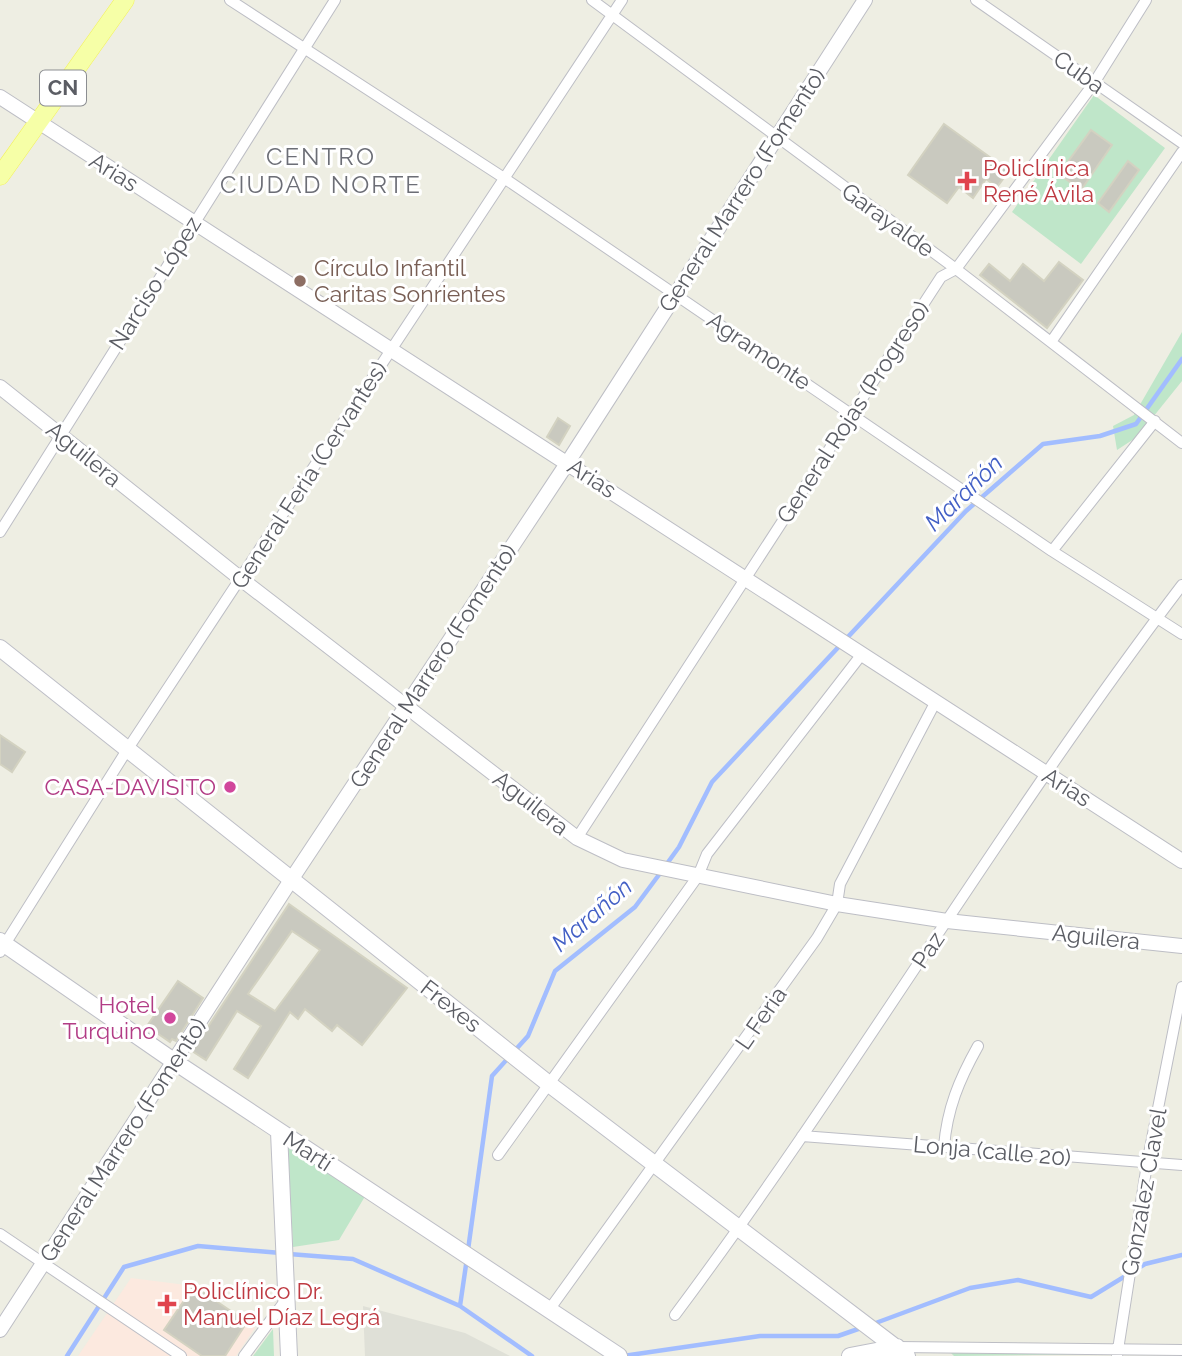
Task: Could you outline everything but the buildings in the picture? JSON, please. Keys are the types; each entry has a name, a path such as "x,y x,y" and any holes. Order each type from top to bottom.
{"main road":[{"name":"CN","path":"0,176 125,0"},
{"name":"Frexes","path":"0,648 549,1084 902,1351"},
{"name":"Martí","path":"2,946 619,1356"},
{"path":"279,1132 289,1356"},
{"path":"850,1356 902,1351"}],"street":[{"name":"Agramonte","path":"230,0 504,178 1052,551 1182,634"},
{"name":"Narciso López","path":"0,532 335,0"},
{"name":"Garayalde","path":"592,0 775,138 956,269 1182,443"},
{"name":"General Feria (Cervantes)","path":"2,946 127,750 622,0"},
{"name":"General Marrero (Fomento)","path":"0,1330 291,880 568,462 865,0"},
{"name":"Cuba","path":"976,0 1182,143"},
{"name":"General Rojas (Progreso)","path":"577,838 942,277 956,269 1094,83 1146,0"},
{"name":"Arias","path":"0,97 37,124 747,577 934,704 1182,860"},
{"path":"1051,342 1182,152"},
{"name":"Aguilera","path":"0,387 241,579 577,838 623,860 837,904 947,921 1182,946"},
{"path":"1052,551 1155,421"},
{"name":"Paz","path":"675,1315 740,1228 1046,774 1182,586"},
{"path":"498,1155 698,877 707,854 859,652"},
{"name":"L Feria","path":"549,1310 817,938 837,904 840,884 934,704"},
{"name":"Gonzalez Clavel","path":"1117,1352 1147,1164 1182,988"},
{"path":"944,1147 946,1121 956,1085 978,1046"},
{"name":"Lonja (calle 20)","path":"802,1136 1182,1165"},
{"path":"0,1234 181,1356"},
{"path":"244,1356 285,1301"},
{"path":"902,1351 1182,1350"}],"shaded area":[{"name":"Policlínico Dr. Manuel Díaz Legrá","path":"131,1278 194,1286 255,1328 236,1356 78,1356"},
{"path":"363,1306 465,1333 510,1356 365,1356"}],"green space":[{"path":"1094,95 1165,148 1081,264 1012,212"},
{"path":"1182,332 1182,381 1137,437 1117,450 1113,426 1134,415"},
{"path":"288,1146 367,1193 339,1240 293,1247"},
{"path":"273,1329 274,1356 253,1356"},
{"path":"951,1353 1104,1354 954,1356"}],"waterway":[{"name":"Marañón","path":"666,865 679,847 712,782 966,511 1043,444 1100,436 1136,424 1182,359"},
{"name":"Marañón","path":"468,1250 492,1076 528,1036 555,971 635,907 661,872"},
{"name":"Marañón","path":"67,1356 124,1267 198,1246 281,1253"},
{"name":"Marañón","path":"289,1254 353,1259 460,1306 532,1356"},
{"path":"873,1324 970,1288 1018,1280 1091,1297 1145,1264 1182,1255"},
{"name":"Marañón","path":"460,1306 467,1258"},
{"path":"623,1356 760,1336 838,1336 861,1328"}],"place":[{"name":"Policlínica René Ávila","path":"967,181"},
{"name":"Círculo Infantil Caritas Sonrientes","path":"300,281"},
{"name":"CASA-DAVISITO","path":"230,787"},
{"name":"Hotel Turquino","path":"170,1018"},
{"name":"Policlínico Dr. Manuel Díaz Legrá","path":"167,1304"}],"district":[{"name":"CENTRO CIUDAD NORTE","path":"321,171"}]}
